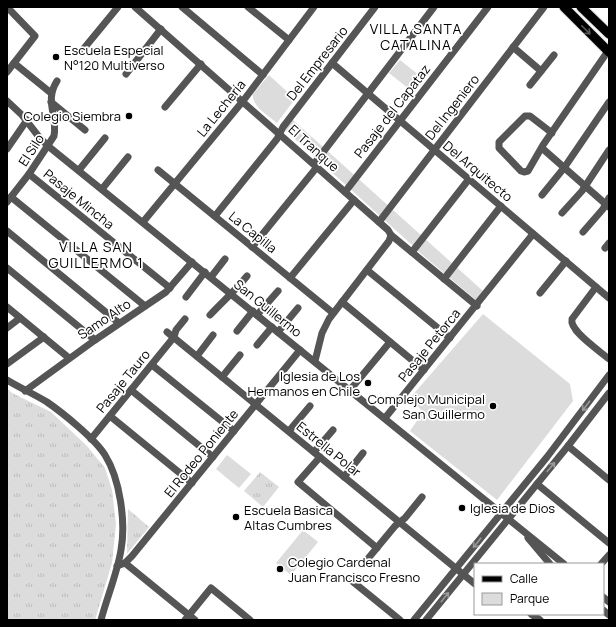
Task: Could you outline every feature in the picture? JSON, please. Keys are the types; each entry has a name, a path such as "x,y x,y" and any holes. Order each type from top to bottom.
{"main road":[{"path":"564,7 608,52"},
{"path":"581,7 609,34"}],"street":[{"path":"81,52 118,7"},
{"name":"El Tranque","path":"135,7 315,165 389,231 391,235 477,306"},
{"path":"182,7 263,75"},
{"path":"248,7 289,40"},
{"name":"La Lechería","path":"144,222 243,101 313,7"},
{"name":"Del Empresario","path":"215,216 277,139 283,127 375,7"},
{"path":"252,247 434,7"},
{"name":"Pasaje del Capataz","path":"345,192 488,7"},
{"name":"Del Ingeniero","path":"379,222 544,7"},
{"path":"7,18 9,10"},
{"path":"7,72 35,36 9,10"},
{"path":"126,74 161,29"},
{"path":"513,47 541,71"},
{"path":"552,133 527,115 523,117 498,146 500,150 521,171 524,172 529,169 608,52"},
{"path":"530,85 554,55"},
{"path":"14,63 51,93"},
{"name":"Del Arquitecto","path":"332,63 609,298"},
{"path":"165,107 201,64"},
{"name":"El Silo","path":"9,199 29,174 54,136 55,130 50,102 51,93 57,82"},
{"name":"San Guillermo","path":"7,101 27,120 39,137 48,146 144,222 563,563"},
{"path":"50,102 85,130"},
{"path":"542,195 564,168 609,102"},
{"path":"7,149 27,120"},
{"path":"79,170 105,138"},
{"path":"543,149 585,186 608,203 583,232"},
{"path":"562,213 585,186 609,150"},
{"path":"102,189 128,158"},
{"name":"La Capilla","path":"158,170 333,313"},
{"name":"Pasaje Mincha","path":"29,174 170,288"},
{"path":"412,252 469,179"},
{"path":"9,199 145,306"},
{"path":"290,278 354,200"},
{"path":"444,278 501,206"},
{"path":"7,231 119,323"},
{"name":"Pasaje Petorca","path":"385,418 477,306 533,234"},
{"path":"314,361 322,333 333,313 389,241 391,235"},
{"path":"211,277 225,259"},
{"path":"540,293 566,261"},
{"name":"Samo Alto","path":"25,391 69,358 170,288 192,262"},
{"path":"7,268 95,340"},
{"path":"367,270 450,338"},
{"path":"186,297 205,272"},
{"path":"210,315 225,298 237,289 246,276"},
{"path":"596,288 571,322 576,331 609,359"},
{"path":"237,331 278,291"},
{"path":"342,302 424,370"},
{"path":"7,307 69,358"},
{"path":"278,332 298,308"},
{"path":"7,328 20,318"},
{"name":"Pasaje Tauro","path":"91,439 174,337 176,330 185,319"},
{"path":"257,345 272,327"},
{"name":"Estrella Polar","path":"167,332 474,583"},
{"path":"197,356 213,335"},
{"path":"7,364 44,337"},
{"path":"350,390 390,342"},
{"name":"El Rodeo Poniente","path":"117,566 124,563 132,556 300,350"},
{"path":"222,377 240,355"},
{"path":"152,365 234,431"},
{"path":"414,620 547,457 609,375"},
{"path":"7,380 46,402 91,439 106,456 112,470 118,491 123,532 121,550 101,620"},
{"path":"131,390 213,457"},
{"path":"426,620 568,446 609,393"},
{"path":"289,431 310,406"},
{"path":"110,416 192,483"},
{"path":"333,430 298,482 376,548"},
{"path":"568,446 608,476"},
{"path":"344,477 363,453"},
{"path":"537,484 609,543"},
{"path":"366,561 395,526 422,497"},
{"name":"San Guillermo","path":"519,527 549,563"},
{"path":"602,563 609,554"},
{"path":"124,563 190,618 211,588 250,620"},
{"path":"352,581 400,620"},
{"path":"531,616 540,620"}],"green space":[{"path":"400,60 425,80 414,93 389,73"},
{"path":"269,75 295,99 277,123 258,107 253,98 253,94"},
{"path":"292,119 483,291 476,300 419,252 284,129"},
{"name":"Complejo Municipal San Guillermo","path":"483,314 570,384 573,401 497,500 410,431 423,412 410,398"},
{"path":"7,388 12,393 51,412 87,446 105,468 112,490 116,524 112,563 95,620 7,620"},
{"path":"227,455 251,474 239,488 216,469"},
{"path":"260,472 279,487 263,507 244,491"},
{"path":"128,509 149,527 127,554"},
{"path":"303,530 318,542 291,575 276,563"}],"place":[{"name":"Escuela Especial N°120 Multiverso","path":"56,57"},
{"name":"Colegio Siembra","path":"129,116"},
{"name":"Iglesia de Los Hermanos en Chile","path":"368,383"},
{"name":"Complejo Municipal San Guillermo","path":"493,406"},
{"name":"Iglesia de Dios","path":"462,508"},
{"name":"Escuela Basica Altas Cumbres","path":"236,517"},
{"name":"Colegio Cardenal Juan Francisco Fresno","path":"280,569"}],"district":[{"name":"VILLA SANTA CATALINA","path":"416,36"},
{"name":"VILLA SAN GUILLERMO 1","path":"96,254"}]}
